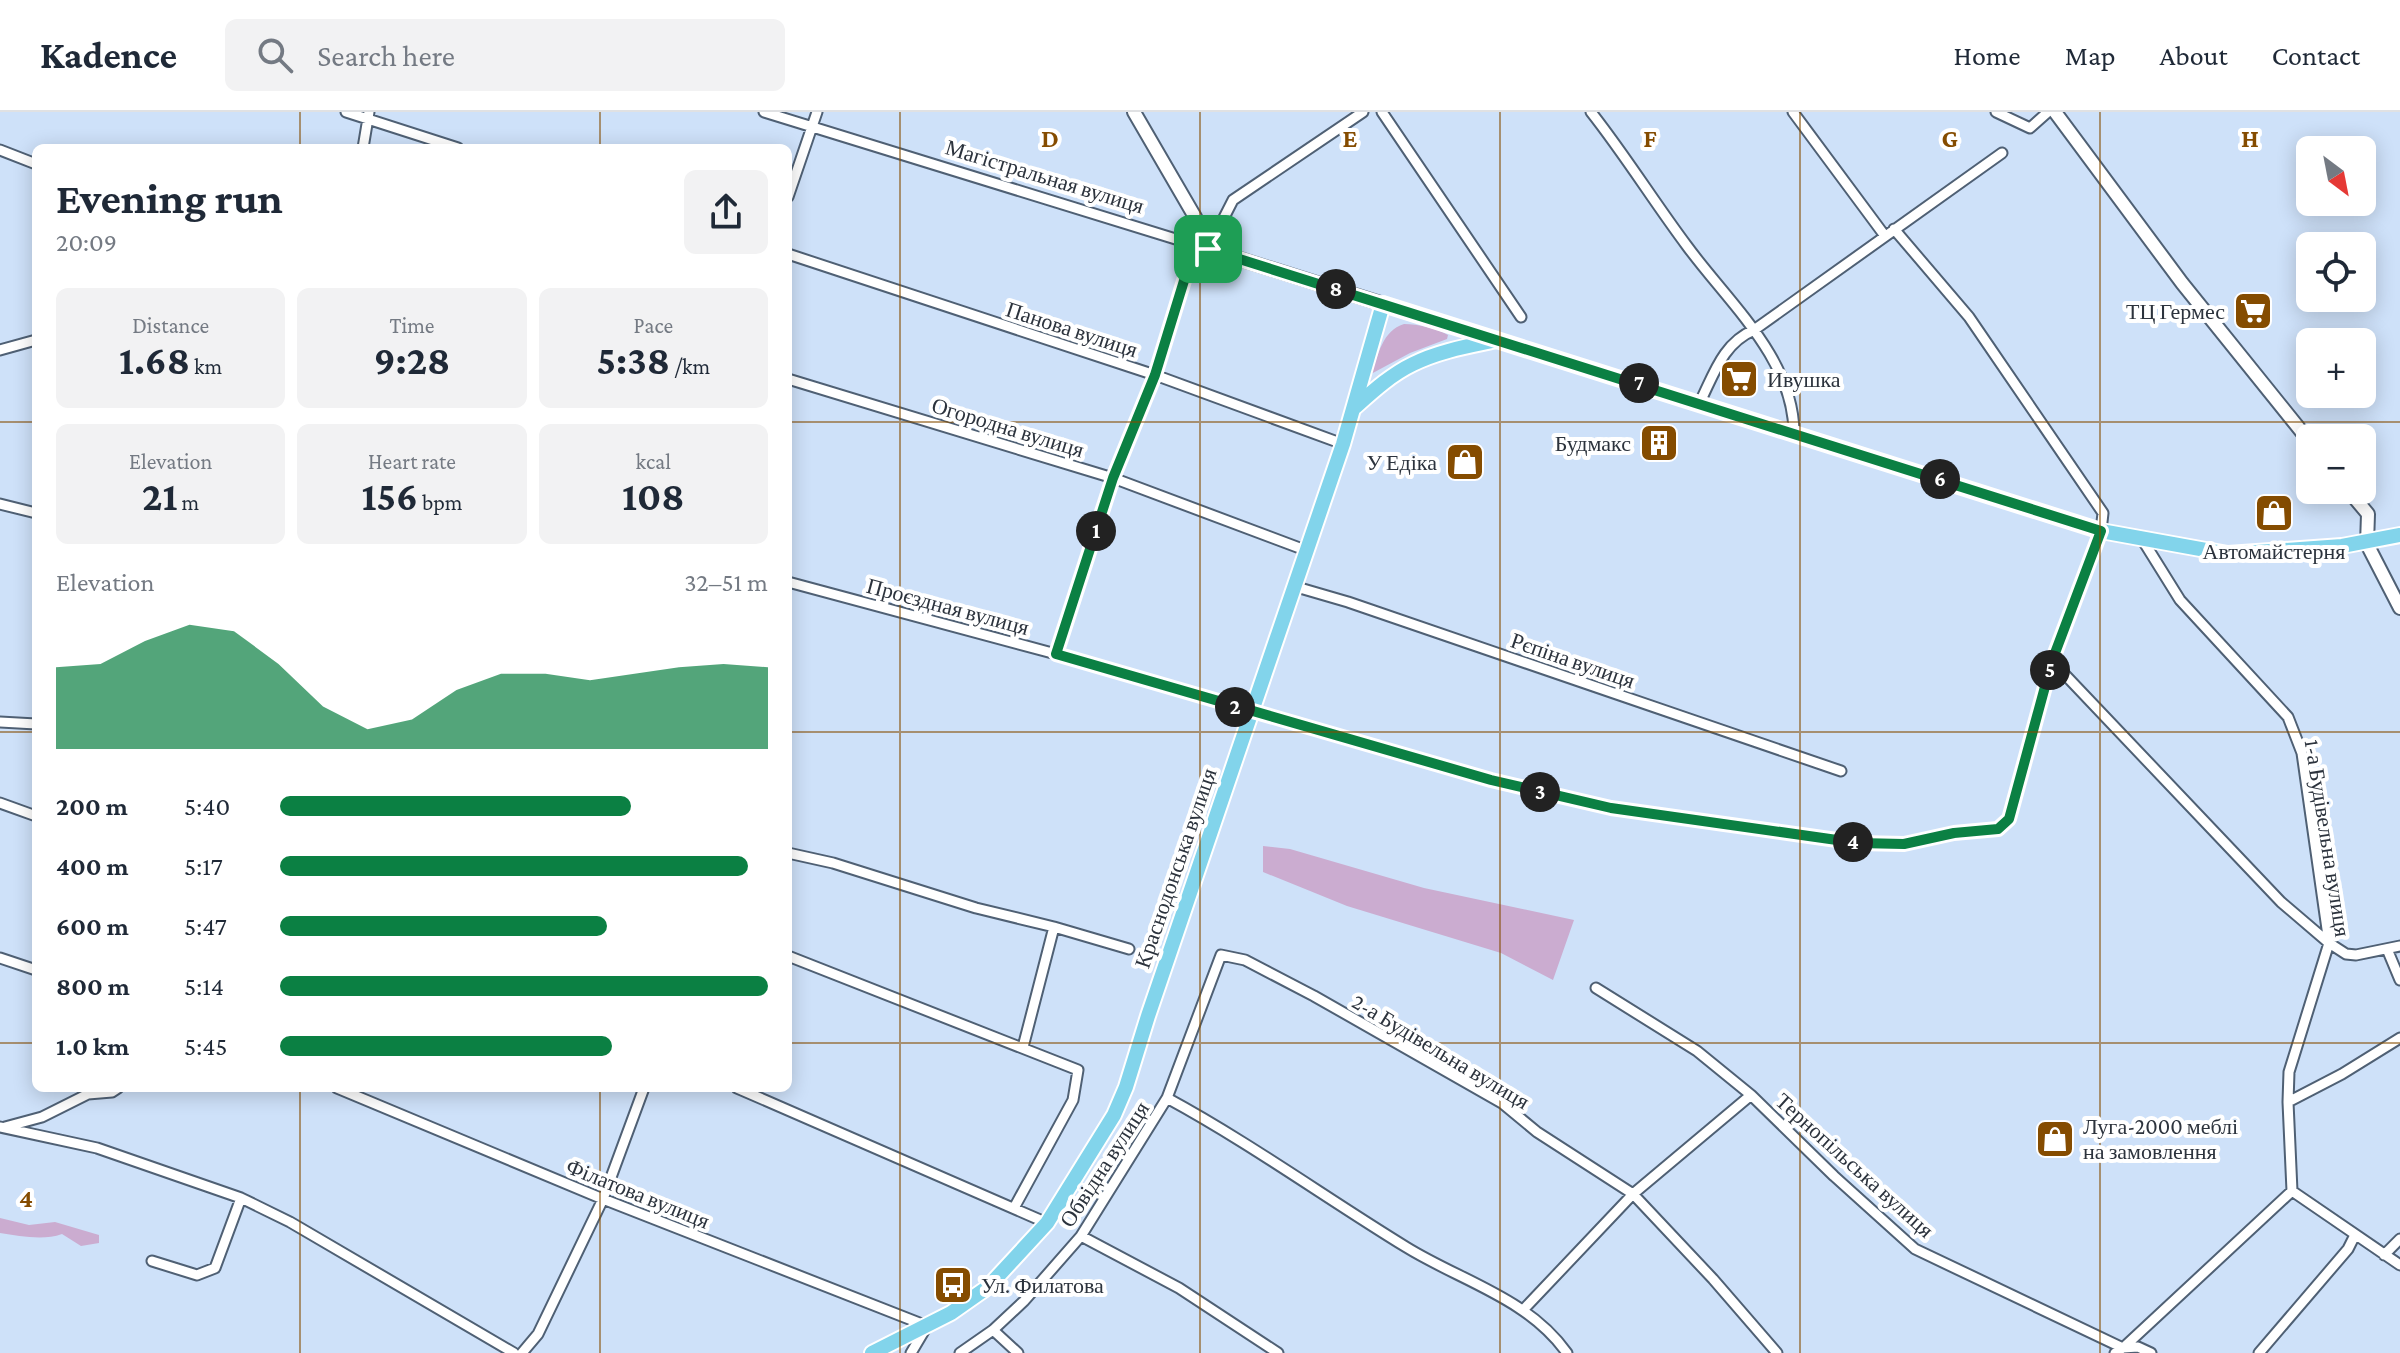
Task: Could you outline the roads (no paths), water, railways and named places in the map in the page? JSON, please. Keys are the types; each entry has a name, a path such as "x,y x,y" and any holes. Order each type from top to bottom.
{"main road":[{"name":"Магістральная вулиця","path":"1383,304 1700,402"},
{"name":"Краснодонська вулиця","path":"872,1353 951,1313 988,1287 1047,1223 1114,1115 1343,444 1383,304"},
{"path":"1353,409 1380,385 1413,364 1449,350 1497,339"},
{"path":"1700,402 2101,531 2142,539 2228,554 2367,544 2400,535"}],"street":[{"path":"346,112 368,116 447,144"},
{"name":"Магістральная вулиця","path":"764,112 1383,304"},
{"path":"792,186 817,112"},
{"path":"1134,112 1195,217 1208,249"},
{"path":"1208,249 1233,200 1363,112"},
{"path":"1382,112 1521,317"},
{"path":"1591,112 1686,246 1754,330 1782,377 1794,410 1794,432"},
{"path":"1793,112 1885,236"},
{"path":"1996,112 2030,128 2048,112"},
{"path":"2055,112 2182,283 2296,425"},
{"path":"364,144 368,116"},
{"path":"0,150 32,162"},
{"path":"1700,402 1724,352 1740,336 1754,330 2002,153"},
{"path":"1894,229 1969,317 2103,513 2101,531 2052,661 2281,902 2329,943 2346,954 2356,955 2400,946"},
{"path":"1056,654 1113,478 1155,375 1195,245"},
{"name":"Панова вулиця","path":"792,255 1155,375 1343,444"},
{"path":"0,350 32,341"},
{"name":"Огородна вулиця","path":"792,380 1113,478 1305,550"},
{"path":"0,504 32,512"},
{"path":"2360,504 2368,514 2367,544 2400,608"},
{"name":"1-а Будівельна вулиця","path":"2142,539 2180,600 2288,717 2302,753 2329,943 2289,1072 2292,1191"},
{"name":"Проєздная вулиця","path":"792,583 1056,654 1491,780 1611,808 1858,843 1904,844 1954,833 1998,829 2009,819 2052,661"},
{"name":"Рєпіна вулиця","path":"1293,586 1348,602 1841,771"},
{"path":"0,722 32,724"},
{"path":"0,803 32,815"},
{"path":"792,854 1129,949"},
{"path":"1023,1047 1054,927"},
{"path":"2387,949 2400,980"},
{"name":"Обвідна вулиця","path":"960,1353 993,1330 1024,1301 1081,1236 1167,1098 1221,955"},
{"name":"2-а Будівельна вулиця","path":"1221,955 1245,960 1300,988 1489,1096 1537,1132 1633,1194 1777,1353"},
{"path":"0,958 32,969"},
{"path":"792,958 1078,1070 1073,1100 1014,1208"},
{"name":"Тернопільська вулиця","path":"1596,988 1697,1051 1751,1095 1915,1249 2119,1351 2138,1347 2151,1353"},
{"path":"2288,1102 2342,1074 2400,1038"},
{"path":"0,1129 42,1117 88,1094 112,1092"},
{"name":"Філатова вулиця","path":"347,1092 603,1199 927,1326"},
{"path":"522,1353 538,1334 603,1199 643,1092"},
{"path":"746,1092 1047,1223"},
{"path":"1524,1309 1633,1194 1751,1095"},
{"path":"1167,1098 1224,1129 1408,1249 1524,1309 1554,1335 1567,1353"},
{"path":"0,1129 97,1148 241,1198 290,1222 514,1353"},
{"path":"2119,1351 2292,1191 2400,1265"},
{"path":"152,1261 197,1275 215,1268 241,1198"},
{"path":"2259,1353 2348,1249 2355,1235"},
{"path":"1081,1236 1179,1288 1278,1353"},
{"path":"2384,1255 2400,1239"},
{"path":"911,1353 927,1326"},
{"path":"993,1330 1018,1353"}],"place":[{"name":"ТЦ Гермес","path":"2253,311"},
{"name":"Ивушка","path":"1739,379"},
{"name":"Будмакс","path":"1659,443"},
{"name":"У Едіка","path":"1465,462"},
{"name":"Автомайстерня","path":"2274,513"},
{"name":"Луга-2000 меблі на замовлення","path":"2055,1139"},
{"name":"Ул. Филатова","path":"953,1285"}]}
